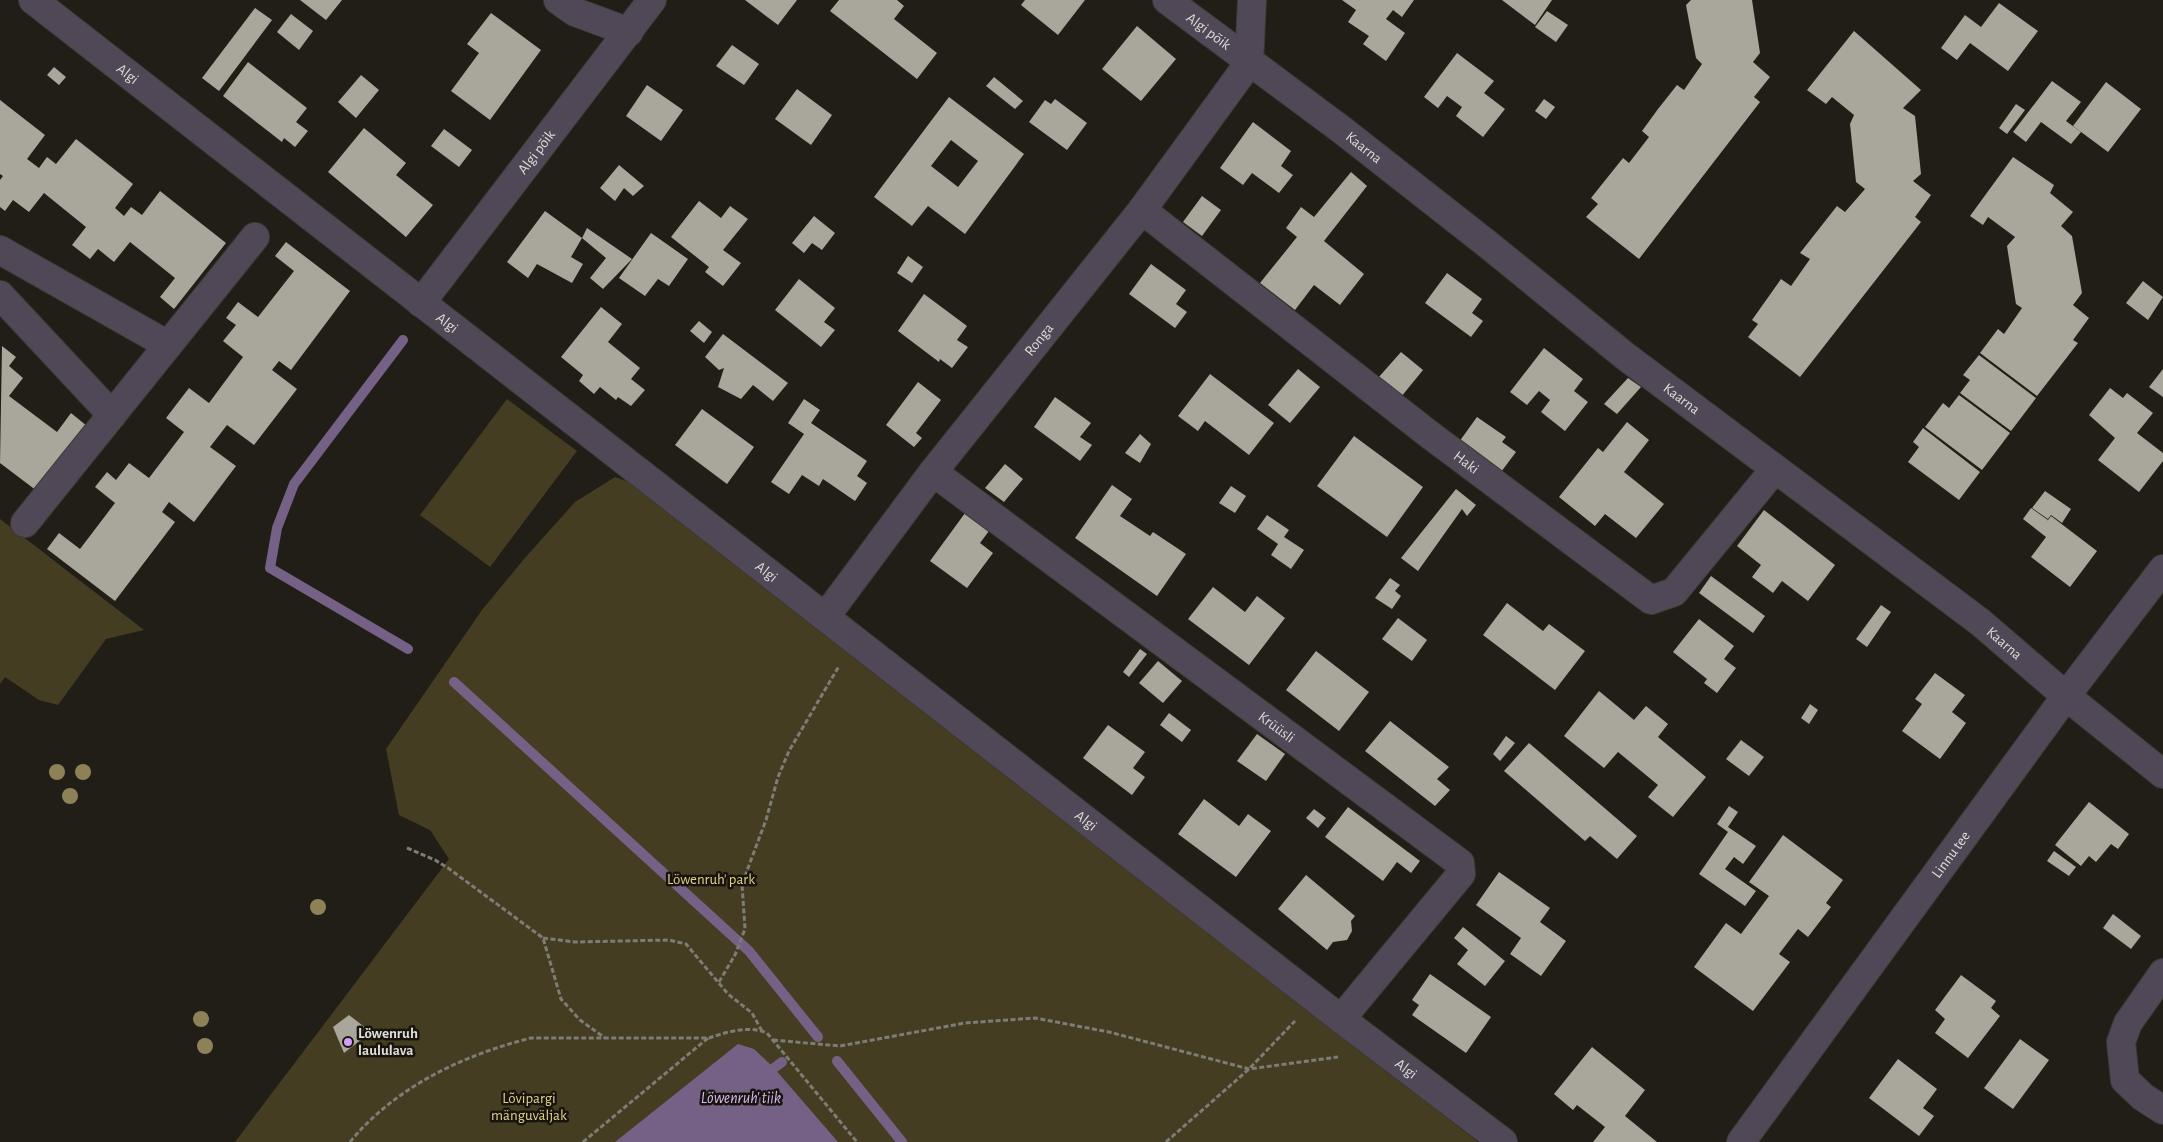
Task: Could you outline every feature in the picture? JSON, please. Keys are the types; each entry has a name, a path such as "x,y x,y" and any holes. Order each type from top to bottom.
{"street":[{"name":"Algi","path":"33,0 1341,1019 1503,1142"},
{"path":"558,0 575,12 629,32"},
{"name":"Algi põik","path":"421,303 652,0"},
{"name":"Algi põik","path":"1167,0 1250,63"},
{"path":"1250,63 1252,0"},
{"name":"Ronga","path":"826,616 933,472 1142,210 1250,63"},
{"name":"Kaarna","path":"1250,63 1342,130 1486,243 1625,356 1774,470 1980,622 2066,696 2163,774"},
{"name":"Haki","path":"1142,210 1430,435 1651,600 1674,592 1774,470"},
{"path":"25,523 255,236"},
{"path":"0,250 168,345"},
{"path":"0,295 112,415"},
{"name":"Krüüsli","path":"933,472 1460,863 1461,874 1341,1019"},
{"name":"Linnu tee","path":"1741,1142 2066,696 2163,569"},
{"path":"2163,973 2128,1023 2121,1042 2125,1080 2143,1097 2163,1110"}],"path":[{"path":"719,982 735,955 745,929 742,884 766,820 778,777 790,750 833,675"},
{"path":"407,848 436,860 542,938 575,942 669,940 686,944 719,982 752,1013 762,1031 773,1040 857,1142"},
{"path":"542,938 561,999 580,1020 605,1039"},
{"path":"1166,1142 1248,1068 1290,1027 1314,998"},
{"path":"773,1040 840,1046 965,1022 1035,1018 1109,1032 1248,1068 1329,1059 1375,1043"},
{"path":"350,1142 358,1131 402,1094 455,1064 478,1054 531,1038 709,1038 732,1031 762,1031"},
{"path":"583,1142 709,1038"}],"green space":[{"path":"507,399 577,451 490,567 420,515"},
{"name":"Löwenruh' park","path":"615,477 635,484 950,732 1478,1142 235,1142 449,859 430,830 399,815 386,749 482,610 524,559 575,502"},
{"path":"0,519 144,630 106,639 58,705 39,700 5,677 0,684"}],"water":[{"name":"Löwenruh' tiik","path":"738,1044 754,1049 774,1068 838,1142 615,1142"}],"building":[{"path":"300,0 342,0 326,20"},
{"path":"745,0 797,0 778,25"},
{"path":"839,0 897,0 904,6 894,19 937,53 917,79 830,11"},
{"path":"1025,0 1085,0 1058,35 1021,5"},
{"path":"1342,0 1414,0 1402,17 1393,10 1386,19 1405,33 1386,61 1363,44 1369,36 1348,22 1356,10"},
{"path":"1502,0 1552,0 1535,25"},
{"path":"1691,0 1752,0 1760,53 1753,62 1770,77 1754,97 1760,102 1639,259 1586,217 1598,204 1591,198 1623,158 1629,163 1649,137 1642,131 1658,109 1677,85 1684,90 1702,64 1696,58 1686,5"},
{"path":"1999,3 2038,31 2008,71 1970,43 1957,60 1941,48 1965,15 1981,27"},
{"path":"255,8 272,20 219,91 202,78"},
{"path":"1547,11 1568,25 1556,42 1535,27"},
{"path":"491,13 541,50 490,120 451,91 479,53 467,44"},
{"path":"291,14 313,31 299,50 277,32"},
{"path":"1137,26 1176,59 1141,101 1102,69"},
{"path":"1854,31 1921,90 1903,108 1915,116 1921,174 1913,181 1931,195 1915,217 1921,222 1800,377 1748,337 1758,324 1752,320 1781,279 1791,286 1810,259 1800,253 1837,206 1845,212 1865,189 1856,182 1850,124 1854,115 1832,97 1826,104 1807,90"},
{"path":"732,45 759,64 744,85 716,66"},
{"path":"1457,53 1494,81 1484,93 1505,109 1483,137 1456,116 1462,107 1447,96 1438,108 1424,97"},
{"path":"248,62 307,108 296,122 308,131 295,147 284,138 282,142 223,96"},
{"path":"54,67 66,77 59,85 47,75"},
{"path":"361,75 379,90 356,118 338,102"},
{"path":"994,77 1023,101 1015,109 986,86"},
{"path":"2052,81 2081,102 2066,121 2081,132 2071,144 2041,122 2026,142 2013,132"},
{"path":"2106,82 2141,109 2108,152 2073,126"},
{"path":"647,85 683,110 661,141 626,116"},
{"path":"797,89 832,115 811,145 775,119"},
{"path":"949,97 1024,154 965,234 928,206 912,226 874,197","holes":["951,140 978,161 958,187 931,166"]},
{"path":"1055,99 1087,123 1067,150 1029,122 1045,100 1051,104"},
{"path":"1544,99 1555,107 1546,119 1535,111"},
{"path":"0,100 45,135 27,159 39,168 47,157 56,164 76,139 133,184 115,208 124,216 131,207 142,215 160,191 226,243 174,309 160,297 175,278 130,242 114,262 98,249 90,259 72,245 86,227 44,193 29,212 13,200 5,211 0,207 0,180 3,176 0,174"},
{"path":"2016,104 2025,110 2007,134 1999,128"},
{"path":"1253,122 1291,151 1281,166 1293,175 1279,193 1252,173 1243,185 1220,168"},
{"path":"364,128 406,163 396,175 433,205 406,237 328,172"},
{"path":"444,129 472,150 459,167 431,146"},
{"path":"2013,157 2054,185 2050,193 2073,212 2061,226 2072,236 2082,293 2073,305 2089,318 2073,340 2078,343 2037,396 1980,353 1998,329 2004,334 2022,308 2016,304 2007,246 2015,237 1988,217 1983,225 1970,216"},
{"path":"619,165 644,186 633,196 624,188 615,201 600,188"},
{"path":"1351,172 1367,186 1324,241 1364,274 1340,305 1314,285 1295,310 1260,283 1297,237 1286,228 1301,207 1314,217"},
{"path":"1202,196 1221,210 1202,236 1183,222"},
{"path":"699,201 721,218 730,206 748,219 723,250 741,263 723,286 705,272 709,267 671,237"},
{"path":"545,211 582,238 571,257 583,264 572,283 537,264 528,278 507,262"},
{"path":"814,216 835,233 822,250 812,243 804,253 792,243"},
{"path":"587,228 632,259 603,289 590,278 606,258 582,238"},
{"path":"651,233 688,259 669,286 658,279 645,296 619,278"},
{"path":"286,242 350,291 291,370 279,361 272,370 297,389 254,445 227,425 210,447 236,466 194,522 169,502 162,512 175,522 115,601 47,549 59,533 80,549 115,503 95,487 107,472 116,480 129,463 149,478 184,432 166,418 189,388 209,403 243,357 223,341 236,325 226,318 238,302 258,317 294,271 275,256"},
{"path":"908,256 923,267 912,283 897,273"},
{"path":"1151,264 1186,290 1176,304 1187,312 1175,328 1129,294"},
{"path":"1447,273 1482,299 1472,313 1483,321 1471,337 1425,303"},
{"path":"799,279 835,308 824,322 835,330 821,347 775,310"},
{"path":"2143,281 2163,297 2148,320 2126,303"},
{"path":"924,294 967,326 957,340 968,347 952,368 940,359 939,362 898,331"},
{"path":"601,307 622,324 608,342 640,368 631,379 645,390 631,406 618,397 616,400 600,387 594,394 579,381 583,375 561,357"},
{"path":"699,321 712,332 704,343 690,331"},
{"path":"723,334 788,383 773,401 753,385 741,399 718,387 724,368 719,370 705,357"},
{"path":"2,346 16,357 9,366 23,378 9,396 57,432 71,413 87,426 37,491 0,463"},
{"path":"1544,348 1583,379 1574,391 1588,402 1565,431 1541,412 1550,400 1539,391 1527,405 1510,392"},
{"path":"1401,352 1423,370 1401,397 1378,378"},
{"path":"1979,355 2036,398 2011,431 1960,393 1970,380 1963,375"},
{"path":"1298,369 1320,387 1290,423 1268,405"},
{"path":"2163,369 2163,397 2149,387"},
{"path":"1210,374 1274,423 1249,455 1205,421 1198,431 1178,416"},
{"path":"1628,378 1641,387 1617,414 1604,404"},
{"path":"918,382 941,400 916,433 922,438 914,447 886,425"},
{"path":"2110,388 2123,398 2127,393 2153,413 2137,433 2163,453 2163,461 2139,492 2098,460 2115,438 2089,415"},
{"path":"1959,395 2010,433 1982,470 1925,427 1943,403 1949,408"},
{"path":"1055,397 1091,423 1080,437 1092,445 1080,461 1034,427"},
{"path":"804,399 820,410 811,423 867,461 857,476 867,483 855,501 823,479 819,486 802,475 789,494 771,482 804,434 788,423"},
{"path":"702,409 754,447 727,484 675,445"},
{"path":"1477,417 1506,437 1502,442 1516,452 1501,472 1459,442"},
{"path":"1627,422 1649,440 1624,472 1664,504 1636,538 1605,514 1595,526 1559,497 1598,448 1603,452"},
{"path":"1923,428 1980,472 1959,500 1908,462 1919,447 1913,442"},
{"path":"1140,434 1151,444 1140,463 1125,453"},
{"path":"1354,436 1423,487 1387,537 1317,486"},
{"path":"1005,464 1023,479 1004,502 985,488"},
{"path":"1112,485 1132,499 1120,516 1150,536 1153,532 1186,554 1157,596 1075,538"},
{"path":"1231,486 1246,496 1235,513 1219,503"},
{"path":"1456,489 1476,505 1467,516 1462,509 1418,571 1401,558"},
{"path":"2045,491 2071,509 2062,523 2051,515 2048,519 2032,508"},
{"path":"2031,508 2048,520 2046,523 2051,516 2097,551 2070,587 2031,557 2046,537 2023,519"},
{"path":"968,509 992,527 980,543 993,553 967,588 930,561"},
{"path":"1764,510 1835,565 1808,601 1782,581 1773,593 1752,577 1761,565 1737,546"},
{"path":"1267,515 1289,530 1284,537 1304,550 1291,569 1271,555 1278,544 1257,529"},
{"path":"1711,576 1765,616 1753,633 1699,593"},
{"path":"1390,578 1400,585 1395,591 1401,596 1392,609 1375,598"},
{"path":"1213,587 1245,612 1257,596 1285,618 1249,665 1188,619"},
{"path":"1507,603 1543,631 1549,624 1585,651 1555,690 1483,635"},
{"path":"1881,605 1891,612 1867,647 1856,639"},
{"path":"1398,618 1427,640 1412,661 1382,639"},
{"path":"1699,619 1734,646 1724,659 1736,668 1717,693 1704,683 1707,679 1673,652"},
{"path":"1140,649 1147,654 1129,677 1123,672"},
{"path":"1316,651 1369,692 1339,731 1286,690"},
{"path":"1158,661 1182,681 1163,703 1139,683"},
{"path":"1935,673 1965,695 1952,712 1966,723 1940,759 1902,731 1922,704 1915,699"},
{"path":"1599,691 1634,720 1646,706 1668,724 1658,737 1706,777 1673,817 1648,797 1658,785 1618,752 1604,768 1564,736"},
{"path":"1810,704 1818,710 1809,724 1801,718"},
{"path":"1169,713 1191,730 1182,742 1160,725"},
{"path":"1390,721 1449,767 1437,779 1450,790 1435,806 1365,751"},
{"path":"1108,725 1145,752 1133,768 1145,777 1132,795 1083,758"},
{"path":"1257,734 1285,754 1266,781 1237,761"},
{"path":"1506,736 1515,743 1500,761 1493,754"},
{"path":"1741,740 1764,757 1749,776 1726,759"},
{"path":"1529,743 1637,836 1617,859 1590,836 1585,841 1504,771"},
{"path":"1204,799 1239,826 1248,814 1271,831 1236,877 1178,834"},
{"path":"2089,802 2129,834 2118,849 2111,844 2096,862 2089,856 2081,866 2055,845"},
{"path":"1729,806 1738,812 1728,827 1756,846 1743,864 1734,857 1725,869 1756,891 1745,906 1699,874 1728,832 1717,824"},
{"path":"1348,807 1420,861 1411,873 1397,862 1383,881 1325,837"},
{"path":"1314,809 1326,818 1318,828 1306,818"},
{"path":"1783,835 1843,880 1826,903 1831,907 1808,937 1798,929 1779,954 1790,962 1753,1011 1694,967 1726,923 1741,934 1769,896 1749,882"},
{"path":"2054,851 2076,867 2069,876 2047,861"},
{"path":"1499,872 1550,908 1540,922 1566,941 1541,976 1510,954 1521,938 1476,905"},
{"path":"1306,875 1355,916 1351,921 1352,931 1347,940 1333,942 1327,950 1278,909"},
{"path":"2113,914 2141,936 2131,949 2103,928"},
{"path":"1463,927 1505,961 1485,986 1457,964 1468,950 1454,938"},
{"path":"1430,974 1491,1017 1466,1053 1412,1015 1419,1005 1412,1000"},
{"path":"1961,975 1996,1001 1991,1008 2000,1016 1968,1058 1935,1033 1945,1019 1935,1010"},
{"name":"Löwenruh laululava","path":"349,1015 371,1032 344,1053 333,1027"},
{"path":"2020,1039 2049,1060 2013,1109 1984,1088"},
{"path":"1592,1047 1645,1090 1625,1116 1657,1142 1593,1142 1605,1127 1577,1105 1573,1110 1554,1094"},
{"path":"1898,1059 1937,1089 1923,1108 1934,1116 1919,1136 1869,1098"}],"waterway":[{"path":"403,340 294,484 277,528 270,568 408,649"},
{"path":"454,682 749,951 818,1037"},
{"path":"837,1061 902,1142"},
{"path":"774,1068 782,1062"}],"place":[{"name":"Löwenruh laululava","path":"348,1042"}],"park label":[{"name":"Lõvipargi mänguväljak","path":"529,1106"}]}
